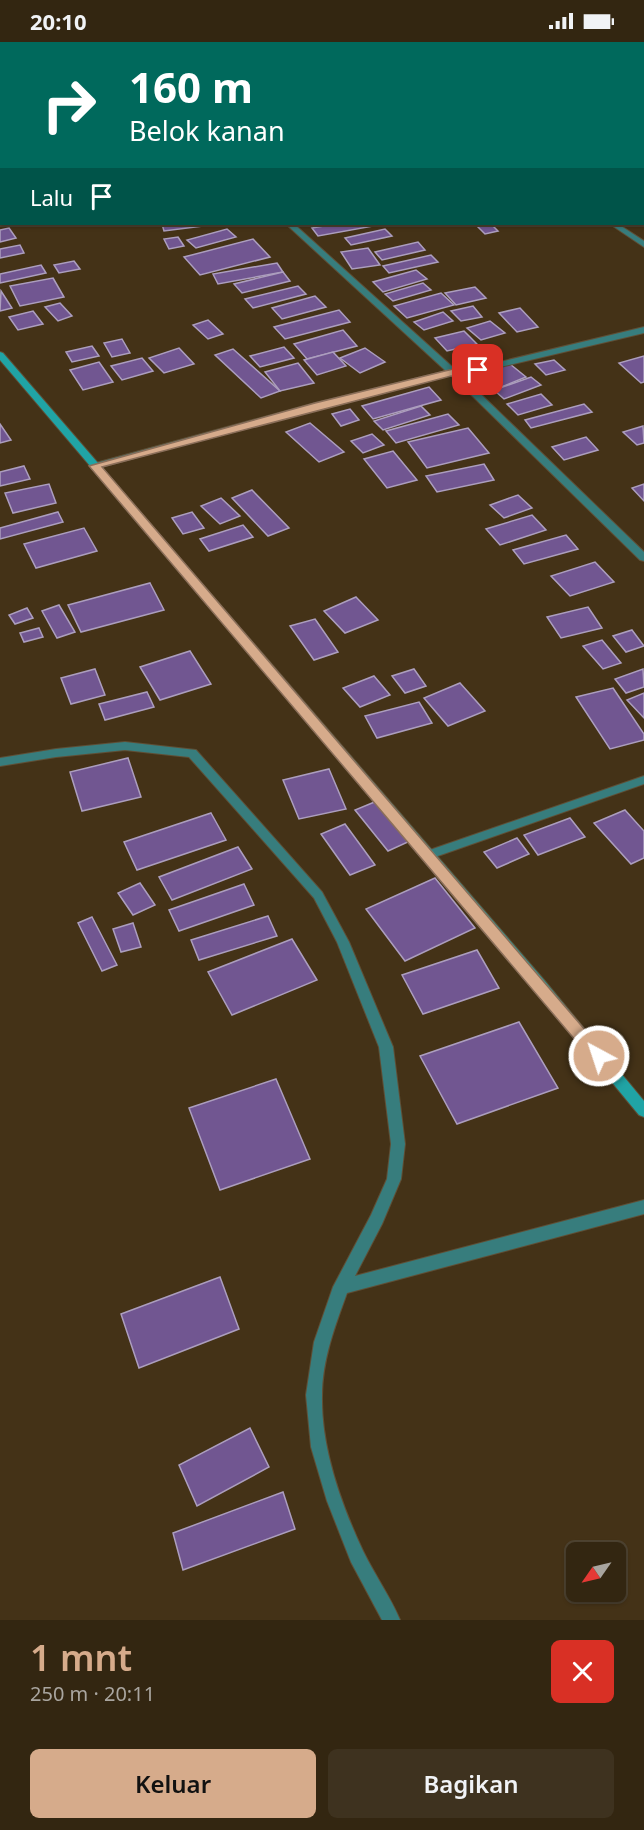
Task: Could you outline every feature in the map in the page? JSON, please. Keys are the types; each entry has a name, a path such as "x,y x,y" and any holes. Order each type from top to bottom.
{"main road":[{"path":"0,355 539,984 644,1111"}],"street":[{"path":"291,225 454,374 644,558"},
{"path":"615,225 644,245"},
{"path":"95,466 318,405 644,330"},
{"path":"0,762 56,753 125,746 192,753 318,895 342,942 386,1047 398,1144 394,1179 377,1219 341,1287 322,1342 314,1395 319,1447 335,1501 357,1556 391,1620"},
{"path":"428,855 644,780"},
{"path":"341,1287 644,1207"}],"building":[{"path":"162,225 211,225 164,231"},
{"path":"330,225 379,225 318,236 312,228"},
{"path":"476,225 492,225 498,231 485,234"},
{"path":"9,228 16,238 0,242 0,230"},
{"path":"227,229 236,237 196,248 187,240"},
{"path":"385,229 392,236 351,245 345,238"},
{"path":"178,237 184,246 169,249 164,239"},
{"path":"253,239 270,257 200,275 184,257"},
{"path":"418,242 425,250 382,260 375,252"},
{"path":"20,245 24,253 0,258 0,249"},
{"path":"368,248 380,265 352,269 341,252"},
{"path":"431,255 438,262 389,273 383,266"},
{"path":"74,261 80,269 59,273 54,265"},
{"path":"277,263 283,272 218,284 213,274"},
{"path":"41,265 46,273 0,283 0,274"},
{"path":"416,270 427,279 383,292 373,282"},
{"path":"283,272 290,281 242,293 234,284"},
{"path":"53,278 64,297 20,306 10,286"},
{"path":"423,283 431,290 393,301 385,294"},
{"path":"298,286 306,294 253,308 245,299"},
{"path":"475,287 486,298 456,305 445,293"},
{"path":"1,291 12,308 0,311"},
{"path":"441,293 454,305 407,318 394,306"},
{"path":"315,296 326,307 282,319 272,308"},
{"path":"60,303 72,316 58,321 45,307"},
{"path":"473,306 482,317 461,321 451,311"},
{"path":"520,308 538,327 517,332 499,313"},
{"path":"339,310 350,322 285,339 274,327"},
{"path":"33,311 43,324 18,330 9,317"},
{"path":"443,312 453,321 424,330 414,322"},
{"path":"208,320 223,334 208,339 193,325"},
{"path":"490,321 505,333 481,340 467,328"},
{"path":"343,330 357,346 307,359 294,344"},
{"path":"464,331 477,344 447,351 435,338"},
{"path":"122,339 130,353 112,357 104,343"},
{"path":"92,346 99,356 72,362 66,352"},
{"path":"284,347 294,358 260,367 250,356"},
{"path":"179,348 194,364 164,373 149,358"},
{"path":"365,348 385,362 360,373 340,358"},
{"path":"233,349 280,391 261,398 215,355"},
{"path":"333,352 346,366 317,375 304,360"},
{"path":"644,356 644,382 641,383 619,363"},
{"path":"142,358 153,371 122,380 111,366"},
{"path":"554,360 565,370 546,375 535,364"},
{"path":"99,362 113,382 83,390 70,370"},
{"path":"298,363 314,383 280,391 265,372"},
{"path":"510,364 526,377 494,390 474,376"},
{"path":"531,377 541,385 504,399 494,390"},
{"path":"429,387 441,400 373,419 362,406"},
{"path":"541,394 552,405 518,415 507,404"},
{"path":"584,404 592,412 531,428 525,420"},
{"path":"421,406 430,415 383,430 374,421"},
{"path":"350,409 359,420 341,426 332,414"},
{"path":"448,414 459,425 396,443 386,431"},
{"path":"310,423 344,452 319,462 286,432"},
{"path":"0,424 11,440 0,443"},
{"path":"643,426 644,443 637,445 623,432"},
{"path":"468,428 489,453 427,468 408,442"},
{"path":"372,434 384,445 363,453 351,441"},
{"path":"586,437 598,450 564,460 552,447"},
{"path":"393,451 417,480 387,488 364,459"},
{"path":"484,464 494,480 437,492 426,476"},
{"path":"24,466 30,479 0,486 0,472"},
{"path":"49,484 56,503 13,513 5,493"},
{"path":"644,484 644,501 632,488"},
{"path":"252,490 289,528 268,536 232,498"},
{"path":"518,495 532,508 504,518 490,505"},
{"path":"221,498 240,516 220,524 201,506"},
{"path":"58,512 63,522 0,539 0,528"},
{"path":"192,512 204,528 183,534 172,518"},
{"path":"532,515 546,530 500,545 486,529"},
{"path":"243,525 253,537 209,551 200,539"},
{"path":"84,528 97,551 36,568 24,544"},
{"path":"566,535 578,549 524,564 513,550"},
{"path":"595,562 614,582 570,596 551,576"},
{"path":"150,583 164,610 81,632 68,605"},
{"path":"356,597 378,620 345,633 324,611"},
{"path":"59,605 75,632 57,638 42,611"},
{"path":"588,607 602,628 561,638 547,617"},
{"path":"27,608 33,618 15,624 9,615"},
{"path":"315,619 338,652 314,660 290,626"},
{"path":"39,628 43,637 24,642 20,633"},
{"path":"632,630 644,646 626,652 613,636"},
{"path":"602,640 621,663 603,669 583,646"},
{"path":"190,651 211,684 160,700 140,667"},
{"path":"95,669 105,695 71,704 61,678"},
{"path":"414,669 426,686 405,693 392,676"},
{"path":"643,669 644,687 626,693 615,679"},
{"path":"374,676 390,695 360,707 343,688"},
{"path":"460,683 485,711 448,726 424,698"},
{"path":"613,688 644,734 644,740 610,749 576,697"},
{"path":"147,692 154,707 105,720 99,704"},
{"path":"644,693 644,718 627,700"},
{"path":"419,702 432,723 377,738 365,716"},
{"path":"128,758 141,797 82,811 70,772"},
{"path":"329,769 346,809 299,819 283,780"},
{"path":"377,801 410,841 388,851 355,810"},
{"path":"625,810 644,831 644,858 631,864 594,823"},
{"path":"211,813 226,840 137,870 124,842"},
{"path":"570,818 585,837 538,855 524,835"},
{"path":"345,824 375,865 350,875 321,834"},
{"path":"517,838 529,854 497,868 484,852"},
{"path":"238,847 252,869 172,900 159,877"},
{"path":"435,878 475,928 405,961 366,909"},
{"path":"140,883 155,905 133,915 118,893"},
{"path":"244,884 254,905 179,931 169,910"},
{"path":"268,916 277,936 199,960 191,940"},
{"path":"92,917 117,965 102,971 78,923"},
{"path":"133,923 141,947 121,952 113,929"},
{"path":"292,939 317,980 232,1015 208,972"},
{"path":"477,950 499,988 423,1014 402,975"},
{"path":"519,1022 558,1088 457,1124 420,1056"},
{"path":"276,1079 310,1159 220,1190 189,1108"},
{"path":"220,1277 239,1329 139,1368 121,1314"},
{"path":"250,1428 269,1467 197,1506 179,1465"},
{"path":"283,1492 295,1529 183,1570 173,1533"}],"waterway":[{"path":"372,42 390,42"}],"route":[{"path":"478,370 456,375 453,372 318,405 95,466 599,1056"}]}
